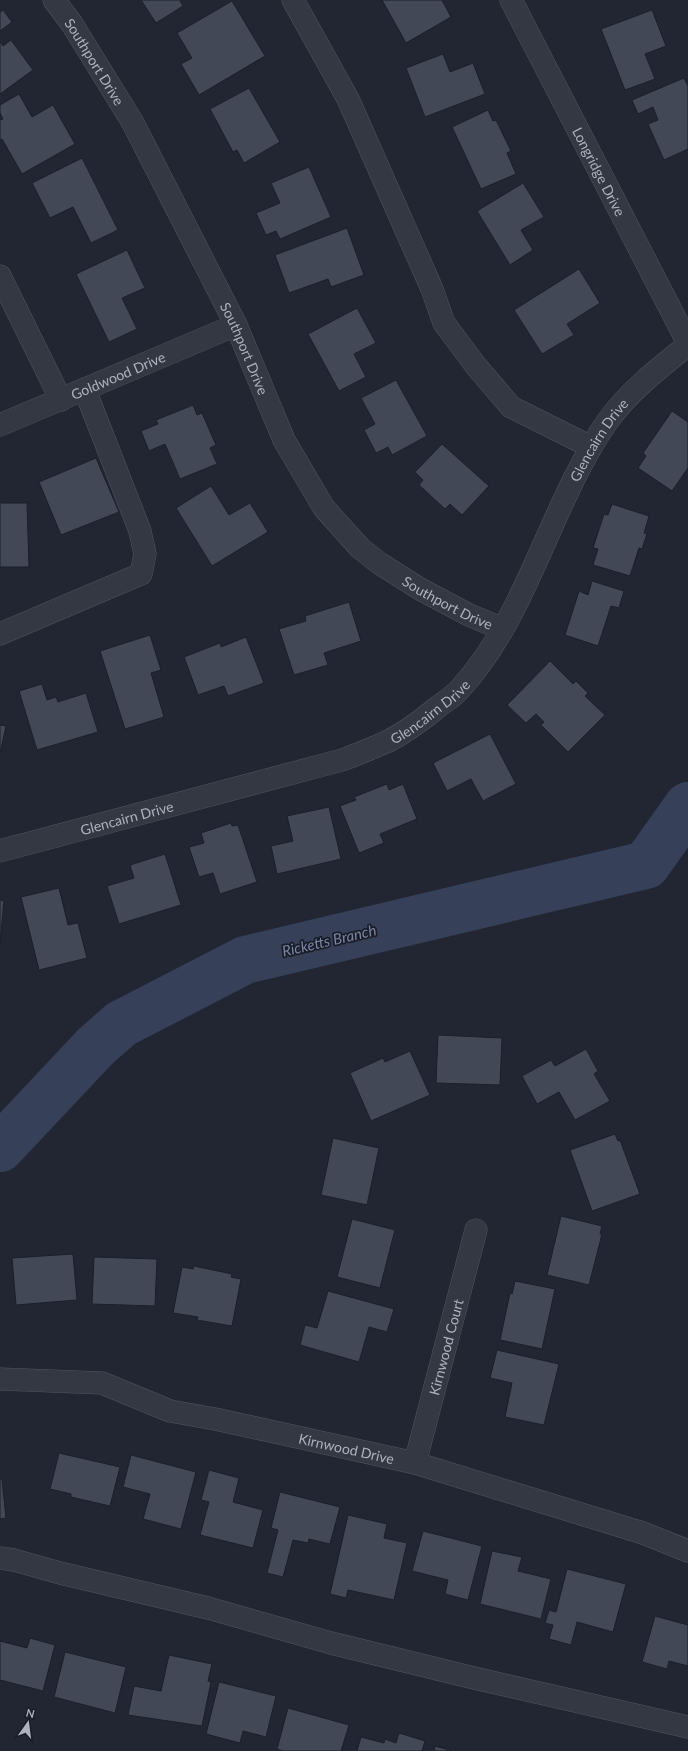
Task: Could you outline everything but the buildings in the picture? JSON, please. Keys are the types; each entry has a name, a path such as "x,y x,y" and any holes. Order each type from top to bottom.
{"street":[{"name":"Southport Drive","path":"54,0 72,24 133,123 236,325 284,440 324,508 360,548 380,563 420,589 469,615 503,629"},
{"path":"292,0 348,99 399,212 432,289 444,323 476,366 511,407 591,447"},
{"name":"Longridge Drive","path":"511,0 688,344"},
{"path":"0,276 61,400"},
{"name":"Goldwood Drive","path":"0,425 236,325"},
{"name":"Glencairn Drive","path":"0,851 342,760 385,742 419,722 459,691 473,674 503,629 582,462 608,421 633,392 662,365 688,344"},
{"path":"0,634 141,574 145,554 140,531 84,390"},
{"name":"Kirnwood Court","path":"415,1463 476,1230"},
{"name":"Kirnwood Drive","path":"0,1379 102,1383 170,1412 215,1419 415,1463 643,1534 688,1551"},
{"path":"0,1558 14,1560 60,1573 208,1608 331,1643 474,1678 688,1727"}],"waterway":[{"name":"Ricketts Branch","path":"0,1148 95,1047 121,1024 245,960 646,865 688,806"}]}
